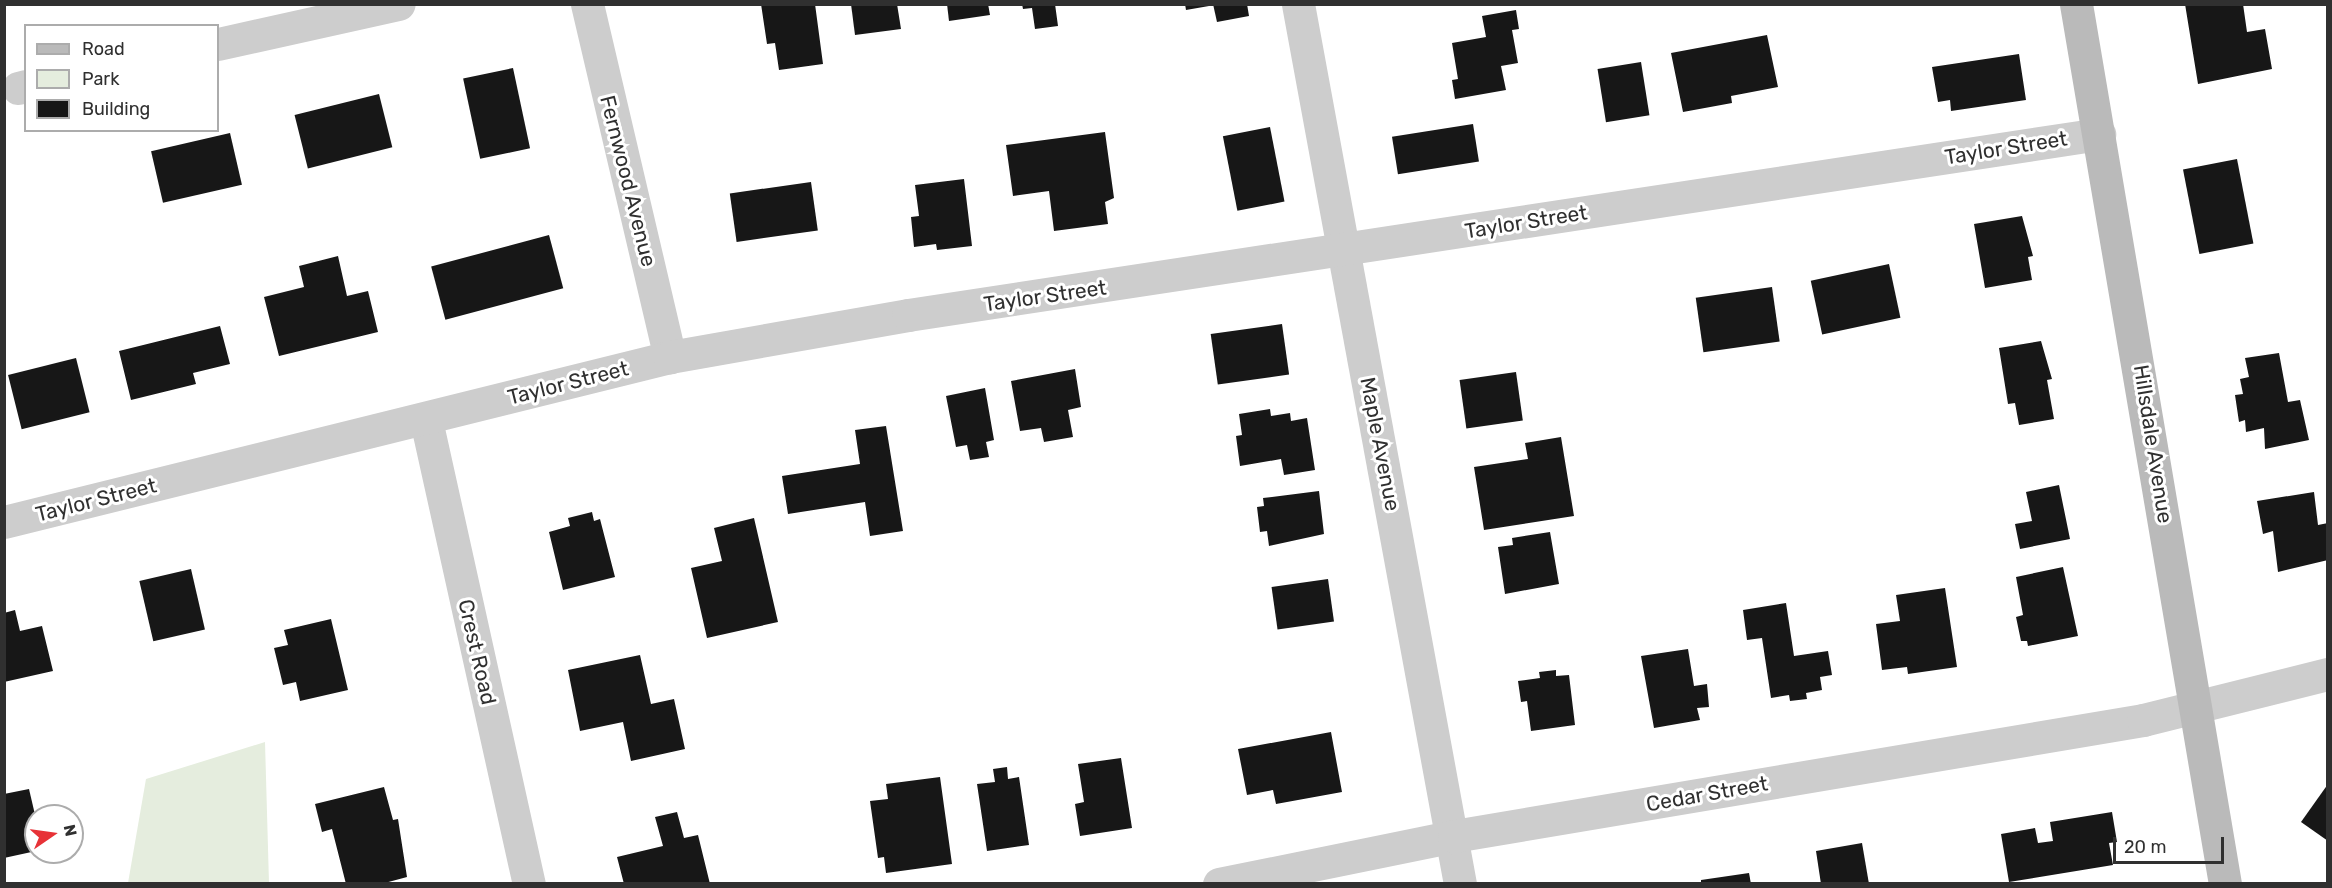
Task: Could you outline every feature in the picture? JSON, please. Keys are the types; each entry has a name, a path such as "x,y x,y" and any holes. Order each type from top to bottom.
{"street":[{"path":"219,44 399,4"},
{"name":"Fernwood Avenue","path":"587,4 670,357"},
{"name":"Maple Avenue","path":"1298,4 1454,836 1460,884"},
{"name":"Hillsdale Avenue","path":"2076,4 2225,884"},
{"name":"Taylor Street","path":"4,522 426,420 670,357 908,315 2099,134"},
{"name":"Crest Road","path":"426,420 529,884"},
{"name":"Cedar Street","path":"1219,884 1454,836 2143,720 2196,708 2253,690 2328,674"}],"green space":[{"path":"265,742 269,883 128,883 146,779"}],"building":[{"path":"761,4 815,4 823,64 779,70 775,43 767,44"},
{"path":"851,4 897,4 901,29 855,35"},
{"path":"947,4 988,4 990,15 949,21"},
{"path":"1022,4 1055,4 1058,26 1035,29 1032,8 1023,9"},
{"path":"1185,4 1209,4 1209,6 1186,10"},
{"path":"1213,4 1247,4 1249,16 1217,22"},
{"path":"2185,4 2243,4 2247,32 2265,29 2272,69 2198,84"},
{"path":"1516,10 1519,29 1512,30 1518,63 1501,66 1506,90 1455,99 1452,80 1458,79 1452,43 1486,37 1482,16"},
{"path":"1767,35 1778,87 1731,96 1732,103 1683,112 1671,53"},
{"path":"2019,54 2026,100 1951,111 1950,100 1938,102 1932,67"},
{"path":"1641,62 1649,115 1606,122 1598,69"},
{"path":"513,68 530,148 480,159 463,79"},
{"path":"379,94 392,147 308,168 295,115"},
{"path":"1473,124 1479,162 1398,174 1392,137"},
{"path":"1270,127 1285,202 1237,211 1223,136"},
{"path":"1105,132 1114,198 1105,202 1108,224 1054,231 1049,191 1013,196 1006,145"},
{"path":"230,133 242,185 163,203 151,151"},
{"path":"2237,159 2253,243 2199,254 2183,169"},
{"path":"964,179 972,246 937,250 936,244 914,247 911,217 919,216 915,185"},
{"path":"811,182 818,231 737,242 730,193"},
{"path":"2022,216 2033,256 2028,257 2032,280 1985,288 1974,224"},
{"path":"549,235 563,288 445,320 431,267"},
{"path":"338,256 347,296 368,291 378,332 279,356 264,297 304,287 299,266"},
{"path":"1889,264 1900,318 1822,334 1811,281"},
{"path":"1772,287 1780,341 1703,352 1696,298"},
{"path":"1282,324 1289,375 1218,385 1211,334"},
{"path":"220,326 230,364 193,373 196,384 131,400 119,351"},
{"path":"2041,341 2052,379 2047,380 2054,419 2019,425 2015,403 2008,404 1999,348"},
{"path":"2279,353 2288,402 2300,400 2309,440 2265,449 2264,428 2246,432 2245,420 2239,422 2235,395 2243,394 2240,379 2249,377 2245,358"},
{"path":"76,358 90,412 22,429 8,375"},
{"path":"1075,369 1081,407 1068,410 1073,437 1044,442 1041,428 1020,431 1011,381"},
{"path":"1516,372 1523,421 1466,428 1460,380"},
{"path":"985,388 994,440 986,442 989,457 970,460 967,445 956,447 946,396"},
{"path":"1270,409 1271,416 1290,413 1291,421 1307,418 1315,470 1284,475 1281,459 1240,466 1236,436 1242,435 1239,414"},
{"path":"886,426 903,531 870,536 865,502 788,514 782,476 860,464 855,430"},
{"path":"1561,437 1574,516 1484,530 1474,467 1528,459 1525,443"},
{"path":"2059,485 2070,539 2020,549 2015,524 2032,521 2026,492"},
{"path":"1319,491 1324,534 1269,546 1267,531 1260,532 1257,507 1264,506 1263,498"},
{"path":"2314,492 2318,525 2328,523 2328,560 2278,572 2273,531 2263,534 2257,501"},
{"path":"592,512 594,521 600,519 615,577 563,590 549,532 570,526 568,518"},
{"path":"754,518 778,622 707,638 691,568 722,561 714,528"},
{"path":"1550,532 1559,584 1505,594 1498,547 1513,545 1512,538"},
{"path":"2063,567 2078,636 2028,646 2027,641 2021,641 2016,617 2023,615 2016,577"},
{"path":"191,569 205,629 153,641 139,581"},
{"path":"1328,579 1334,622 1278,630 1272,587"},
{"path":"1945,588 1957,667 1908,674 1907,667 1882,670 1876,624 1900,621 1896,595"},
{"path":"1786,603 1794,656 1828,651 1832,675 1820,677 1822,690 1806,693 1807,699 1790,701 1789,695 1771,698 1762,638 1747,640 1743,610"},
{"path":"15,610 20,631 42,626 53,671 4,682 4,613"},
{"path":"331,619 348,690 300,701 296,682 283,685 274,648 288,645 284,630"},
{"path":"1688,649 1694,686 1707,684 1709,707 1697,708 1700,720 1654,728 1641,656"},
{"path":"640,655 651,704 674,699 685,749 631,761 623,722 580,731 568,670"},
{"path":"1556,670 1556,676 1569,675 1575,725 1531,731 1527,701 1521,702 1518,681 1540,678 1539,672"},
{"path":"1331,732 1342,792 1276,804 1273,790 1247,795 1238,749"},
{"path":"1121,758 1132,828 1080,836 1075,804 1084,802 1078,764"},
{"path":"1007,767 1008,779 1019,777 1029,845 987,851 977,784 995,782 993,769"},
{"path":"940,777 952,864 886,873 884,857 878,858 870,801 888,799 886,784"},
{"path":"2328,784 2328,841 2301,822"},
{"path":"384,787 393,820 398,819 407,877 381,884 346,884 332,829 322,832 315,804"},
{"path":"29,789 32,804 24,804 24,854 4,858 4,794"},
{"path":"677,812 684,838 698,835 710,884 624,884 617,857 663,846 655,817"},
{"path":"2112,812 2117,842 2109,843 2113,865 2009,882 2001,834 2035,828 2038,843 2053,841 2050,822"},
{"path":"1862,843 1869,884 1821,884 1816,851"},
{"path":"1749,873 1751,884 1701,884 1701,880"}]}
